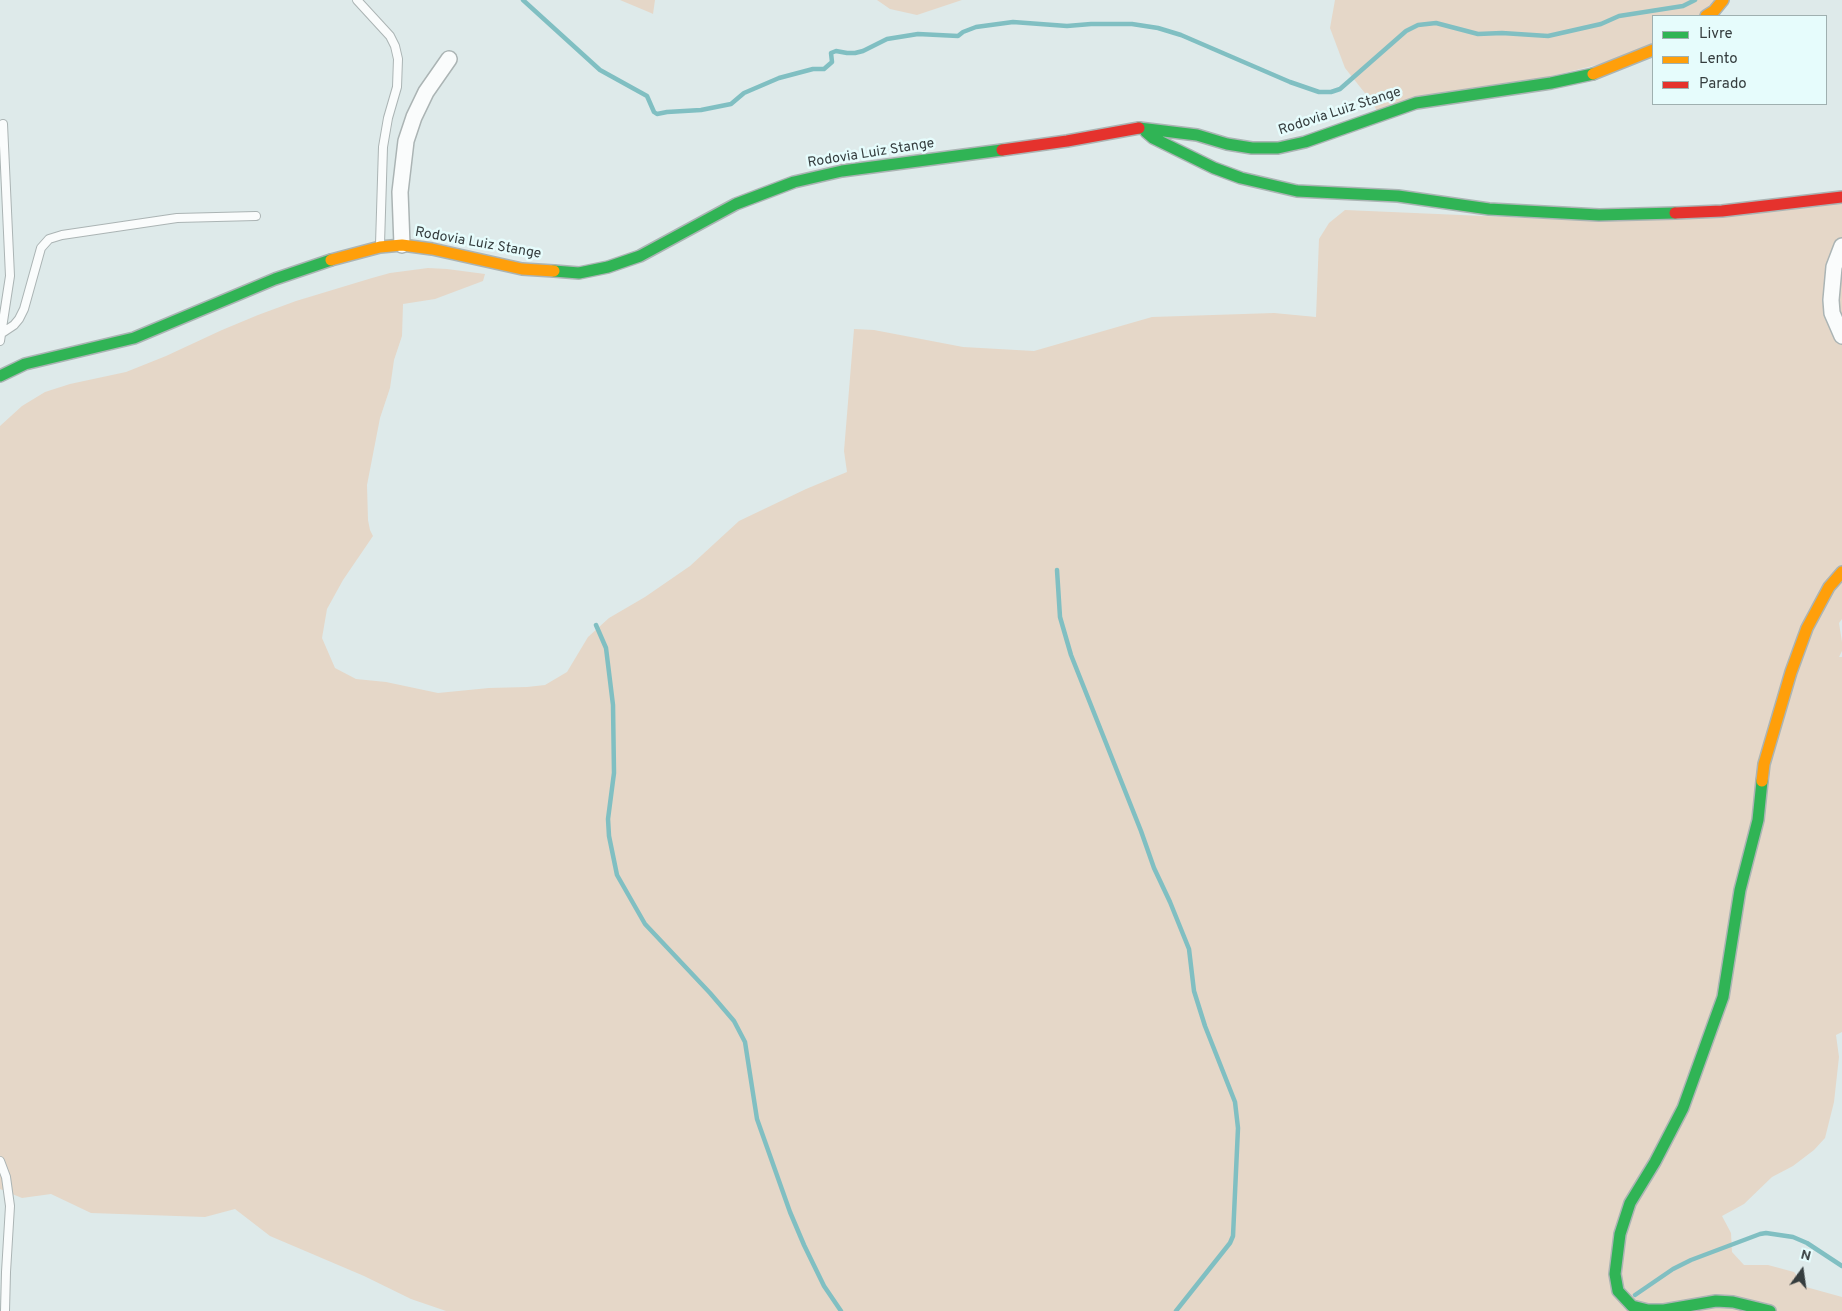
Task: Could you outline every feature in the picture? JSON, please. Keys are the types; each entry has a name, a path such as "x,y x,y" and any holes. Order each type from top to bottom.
{"street":[{"path":"1708,15 1714,11 1723,0"},
{"name":"Rodovia Luiz Stange","path":"0,376 25,364 134,338 283,276 343,256 380,247 402,245 432,249 522,269 579,274 640,256 736,204 794,182 842,171 1067,141 1119,130 1142,128 1198,135 1227,144 1252,148 1278,148 1327,135 1416,103 1551,84 1586,76 1652,50"},
{"path":"402,245 400,192 406,141 414,117 426,92 449,59"},
{"path":"1142,128 1153,138 1214,168 1241,178 1297,191 1398,196 1489,209 1599,214 1722,211 1842,197"},
{"path":"1842,246 1834,267 1830,300 1832,313 1842,336"},
{"path":"1770,1311 1733,1302 1716,1301 1664,1310 1648,1310 1632,1306 1618,1291 1615,1274 1620,1234 1630,1203 1655,1162 1683,1108 1723,997 1740,890 1758,820 1764,764 1791,672 1807,628 1829,587 1842,572"}],"lane":[{"path":"357,0 390,36 398,59 397,87 388,118 384,147 380,247"},
{"path":"1,337 10,276 3,124"},
{"path":"1,337 20,319 41,248 48,239 62,235 177,218 256,216"},
{"path":"0,1161 6,1177 10,1206 5,1311"}],"shaded area":[{"path":"620,0 655,0 653,14 651,13"},
{"path":"877,0 962,0 917,15 890,9"},
{"path":"1335,0 1729,0 1716,15 1652,15 1652,51 1382,118 1345,68 1330,28"},
{"path":"1842,202 1842,619 1839,623 1842,651 1839,657 1842,657 1842,1032 1836,1035 1839,1057 1834,1102 1825,1138 1814,1150 1793,1166 1772,1177 1744,1204 1722,1216 1731,1233 1732,1252 1744,1265 1768,1265 1794,1272 1806,1287 1842,1297 1842,1311 446,1311 411,1299 364,1276 270,1236 235,1209 205,1217 91,1213 51,1194 22,1198 0,1189 0,426 22,406 45,392 70,384 126,372 258,315 296,301 390,273 428,268 485,274 483,281 435,299 403,304 402,336 394,360 390,388 380,418 367,485 368,520 373,536 343,580 327,609 322,638 335,668 356,679 386,682 438,693 489,688 527,687 545,685 567,672 588,637 609,618 645,597 690,566 739,521 847,472 844,451 854,329 874,330 963,347 1034,351 1152,317 1274,313 1316,317 1319,239 1329,223 1345,210 1599,221"}],"waterway":[{"path":"523,0 600,70 647,96 654,112 657,114 701,110 731,104 744,93 779,78 813,69 824,69 832,62 831,53 836,51 855,53 887,39 918,34 958,36 976,27 1013,22 1067,26 1132,24 1158,28 1181,35 1290,82 1319,92 1331,92 1340,89 1406,31 1418,25 1436,23 1478,34 1502,33 1548,36 1601,24 1619,16 1683,6 1695,0"},
{"path":"1057,570 1060,617 1071,655 1154,868 1189,949 1194,991 1205,1026 1235,1102 1238,1128 1233,1236 1230,1243 1176,1311"},
{"path":"596,625 606,648 613,705 614,773 608,819 609,836 617,875 645,924 734,1021 745,1042 757,1119 790,1212 824,1286 841,1311"},
{"path":"1635,1295 1673,1269 1691,1260 1766,1233 1793,1237 1807,1243 1842,1266"}],"traffic: fast":[{"path":"1139,128 1197,135 1227,144 1252,148 1278,148 1305,142 1416,103 1551,83 1593,74"},
{"path":"1146,132 1153,138 1214,168 1241,178 1297,191 1398,196 1489,209 1599,215 1675,213"},
{"path":"554,271 579,273 608,267 640,256 736,204 794,182 842,171 1002,150"},
{"path":"0,376 25,364 134,338 275,279 331,260"},
{"path":"1762,781 1758,820 1740,890 1723,997 1683,1108 1655,1162 1630,1203 1620,1234 1615,1274 1618,1291 1632,1306 1648,1310 1664,1310 1716,1301 1733,1302 1770,1311"}],"traffic: slow":[{"path":"1708,15 1714,11 1723,0"},
{"path":"1593,74 1652,50"},
{"path":"331,260 380,247 402,245 432,249 522,269 554,271"},
{"path":"1762,781 1764,764 1791,672 1807,628 1829,587 1842,572"}],"traffic: jam":[{"path":"1002,150 1139,128"},
{"path":"1675,213 1722,211 1842,197"}]}
